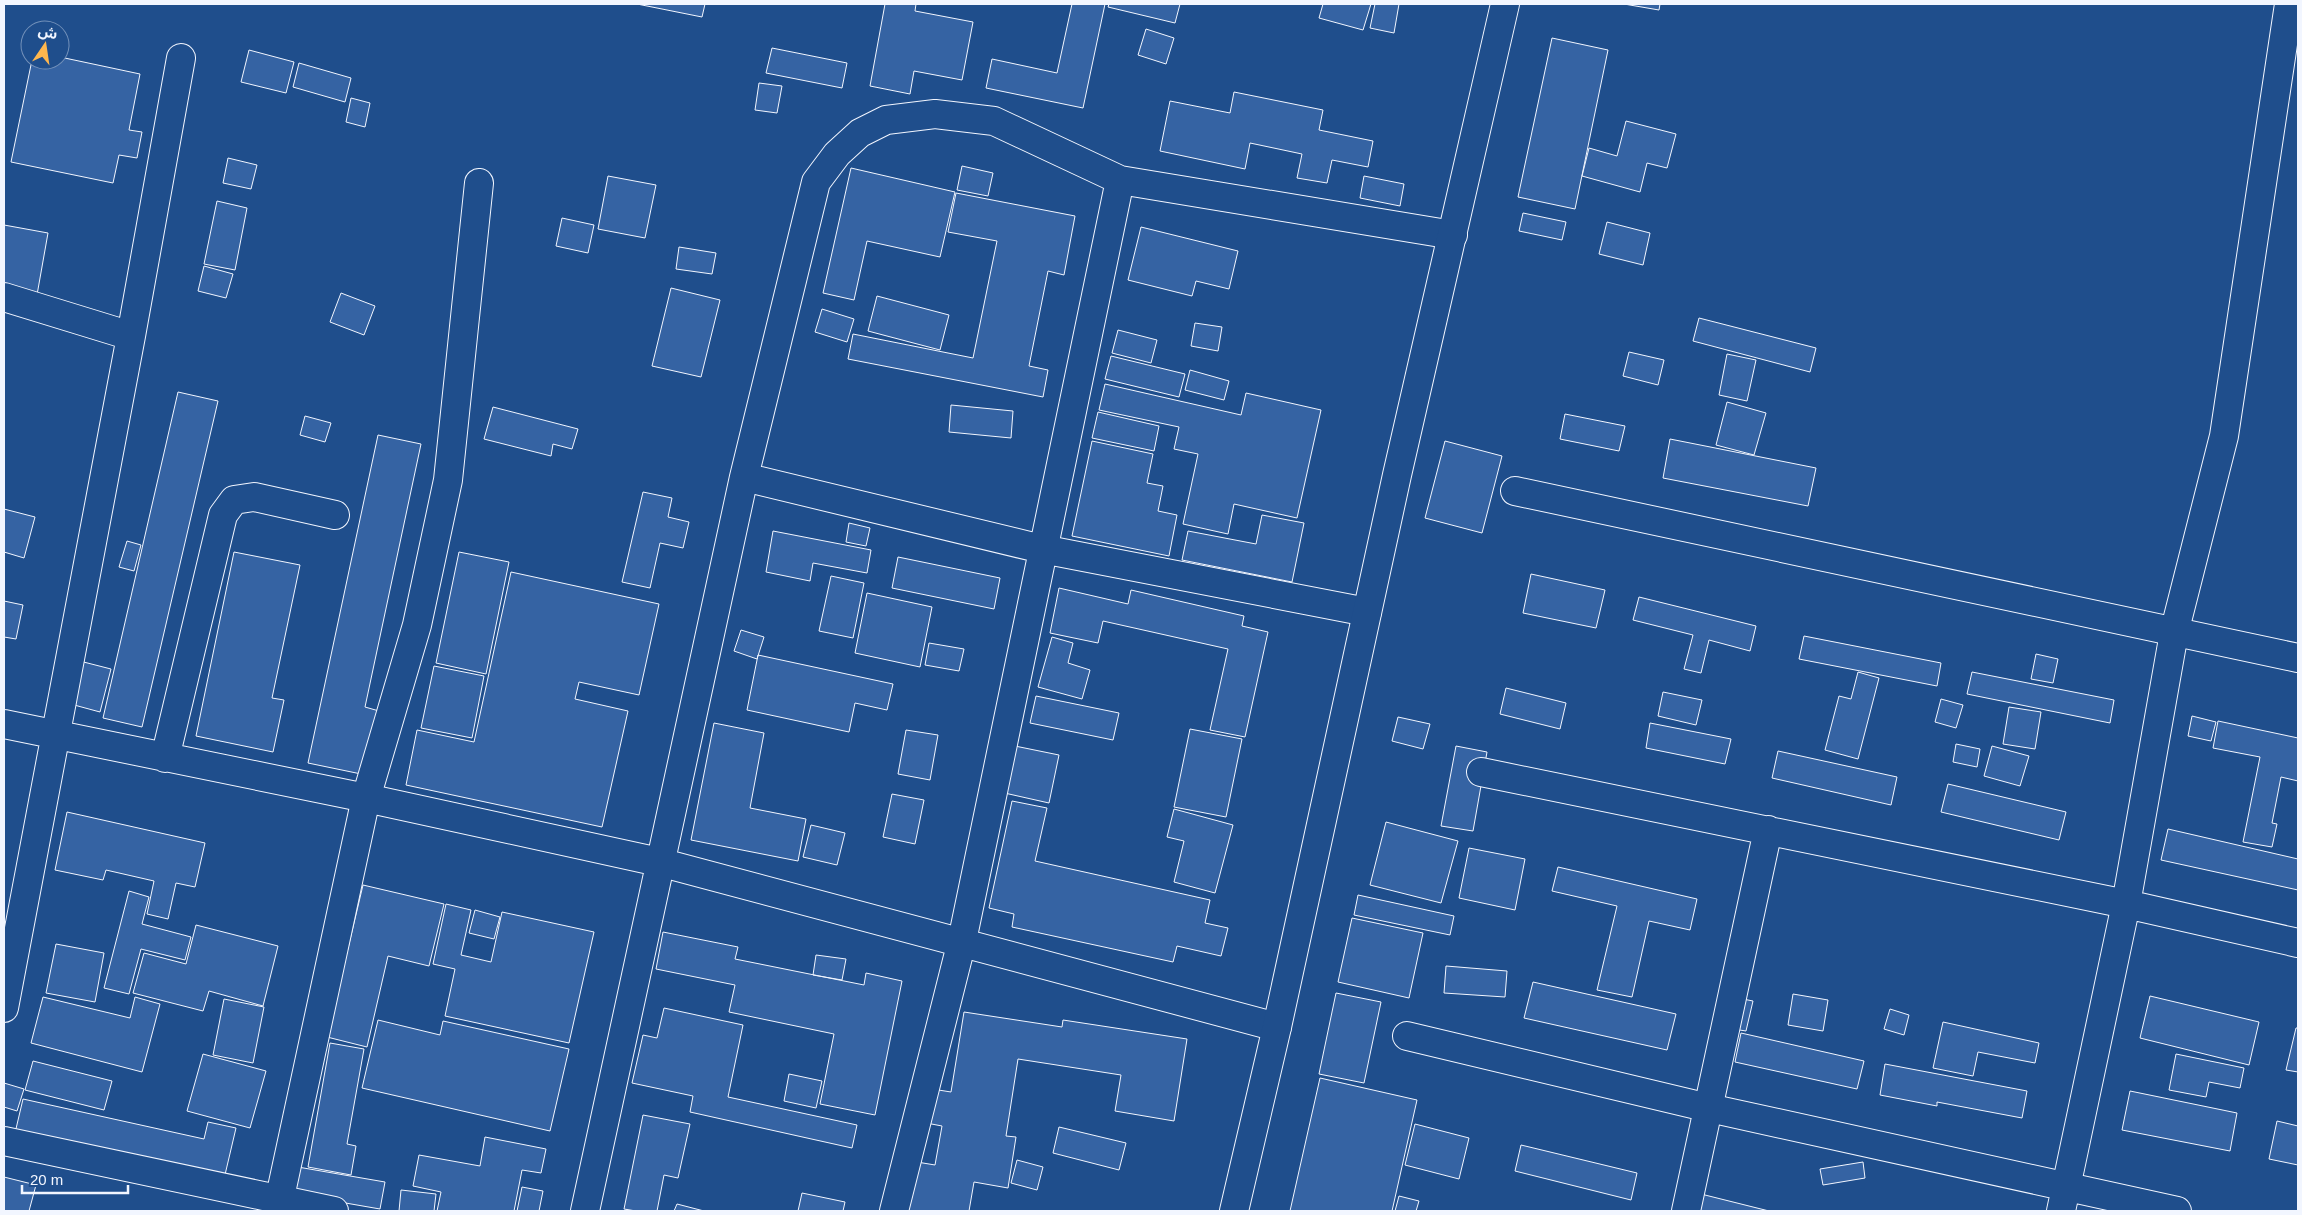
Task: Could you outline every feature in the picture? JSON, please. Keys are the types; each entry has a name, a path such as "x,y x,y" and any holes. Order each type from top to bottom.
{"street":[{"path":"1234,1211 1277,1027 1505,4"},
{"path":"2064,1199 2126,904 2174,632 2224,436 2288,74 2290,4"},
{"path":"4,1008 131,336 181,58"},
{"path":"585,1211 659,862 744,477 816,182 837,154 860,133 886,120 935,114 994,121 1120,180 1453,236"},
{"path":"894,1211 962,941 1120,180"},
{"path":"278,1205 366,798 417,625 448,480 479,183"},
{"path":"4,297 131,336"},
{"path":"744,477 1042,549 1368,612"},
{"path":"1515,491 2298,658"},
{"path":"166,758 223,515 234,500 254,497 335,515"},
{"path":"4,724 55,736 366,798 659,862 962,941 1277,1027"},
{"path":"1480,772 2126,904 2298,943"},
{"path":"1686,1211 1768,830"},
{"path":"1407,1036 1709,1108 2064,1199 2177,1211"},
{"path":"4,1141 278,1205 334,1211"}],"building":[{"path":"637,4 705,4 702,17"},
{"path":"885,4 916,4 915,11 973,22 962,80 914,71 910,94 870,86"},
{"path":"1072,4 1105,4 1083,108 986,88 992,59 1057,73"},
{"path":"1109,4 1180,4 1175,23 1108,7"},
{"path":"1323,4 1371,4 1363,30 1319,18"},
{"path":"1375,4 1399,4 1394,33 1370,28"},
{"path":"1624,4 1660,4 1659,10"},
{"path":"1146,29 1174,38 1166,64 1138,55"},
{"path":"1552,38 1608,50 1575,209 1518,197"},
{"path":"772,48 847,63 842,88 766,73"},
{"path":"249,50 294,62 286,93 241,82"},
{"path":"70,59 140,74 129,130 142,132 137,158 119,155 113,183 11,162 30,70 70,70"},
{"path":"299,63 351,78 345,102 293,87"},
{"path":"759,83 782,86 777,113 755,110"},
{"path":"1234,92 1323,110 1319,130 1373,141 1368,167 1332,160 1327,183 1297,178 1302,154 1250,143 1245,169 1160,151 1170,101 1230,113"},
{"path":"351,98 370,103 365,127 346,122"},
{"path":"1626,121 1676,134 1667,168 1647,163 1640,192 1582,176 1589,148 1617,156"},
{"path":"228,158 257,165 251,189 223,183"},
{"path":"962,166 993,173 988,196 957,190"},
{"path":"851,168 955,192 940,257 867,241 854,300 823,293"},
{"path":"608,176 656,185 645,238 598,229"},
{"path":"1364,176 1404,184 1400,206 1360,198"},
{"path":"956,193 1075,216 1064,275 1048,271 1029,366 1048,370 1043,397 848,359 853,334 973,358 997,241 948,232"},
{"path":"217,201 247,208 235,270 204,264"},
{"path":"1523,213 1566,222 1562,240 1519,231"},
{"path":"562,218 594,225 588,253 556,246"},
{"path":"1607,222 1650,233 1643,265 1599,254"},
{"path":"4,225 48,233 37,295 4,289"},
{"path":"1141,227 1238,251 1229,289 1196,281 1192,296 1128,280"},
{"path":"679,247 716,253 712,274 676,269"},
{"path":"204,266 233,274 226,298 198,291"},
{"path":"671,288 720,300 701,377 652,366"},
{"path":"341,293 375,306 364,335 330,322"},
{"path":"877,296 949,315 940,350 868,331"},
{"path":"822,309 854,319 847,342 815,332"},
{"path":"1699,318 1816,348 1810,372 1693,341"},
{"path":"1195,323 1222,327 1218,351 1191,346"},
{"path":"1118,330 1157,340 1151,363 1112,353"},
{"path":"1629,352 1664,360 1658,385 1623,376"},
{"path":"1727,354 1756,360 1747,401 1719,395"},
{"path":"1111,356 1185,374 1179,397 1105,379"},
{"path":"1190,370 1229,381 1224,400 1185,390"},
{"path":"1105,384 1241,415 1246,393 1321,410 1297,518 1234,504 1228,534 1183,524 1198,454 1174,449 1179,427 1099,410"},
{"path":"178,392 218,401 142,727 103,718"},
{"path":"1727,402 1766,413 1754,455 1716,445"},
{"path":"951,405 1013,411 1011,438 949,432"},
{"path":"493,407 578,429 572,449 553,444 551,456 484,439"},
{"path":"1098,412 1159,426 1154,451 1092,438"},
{"path":"1565,414 1625,426 1619,451 1560,439"},
{"path":"305,416 331,423 325,442 300,435"},
{"path":"378,435 421,444 365,707 379,711 366,775 308,763"},
{"path":"1670,439 1816,468 1808,506 1663,478"},
{"path":"1092,441 1153,454 1147,483 1163,486 1158,511 1177,515 1169,556 1072,536"},
{"path":"1445,441 1502,456 1482,533 1425,518"},
{"path":"643,492 672,498 668,517 689,522 683,548 660,543 650,588 622,582"},
{"path":"4,509 35,517 24,558 4,552"},
{"path":"1262,515 1304,523 1292,582 1182,560 1188,531 1256,544"},
{"path":"849,523 870,528 866,546 846,542"},
{"path":"773,531 871,550 867,573 813,563 810,581 766,572"},
{"path":"127,541 141,545 134,571 119,567"},
{"path":"234,552 300,565 272,698 284,700 273,752 196,736"},
{"path":"459,552 509,562 486,674 436,663"},
{"path":"898,557 1000,578 994,609 892,588"},
{"path":"511,572 659,604 639,695 579,682 575,699 628,711 602,827 406,785 417,730 474,742"},
{"path":"1531,574 1605,590 1596,628 1523,613"},
{"path":"831,576 864,583 853,638 819,631"},
{"path":"1059,588 1128,604 1131,590 1244,616 1242,626 1268,632 1245,737 1210,730 1228,649 1103,621 1098,643 1050,633"},
{"path":"867,593 932,607 920,667 855,653"},
{"path":"1639,597 1756,626 1750,651 1709,640 1701,673 1684,669 1693,635 1633,620"},
{"path":"4,601 23,605 16,639 4,637"},
{"path":"741,630 764,637 757,659 734,651"},
{"path":"1804,636 1941,663 1937,686 1799,659"},
{"path":"1052,637 1073,643 1068,663 1090,670 1082,699 1038,687"},
{"path":"929,643 964,649 959,671 925,665"},
{"path":"2036,654 2058,659 2053,683 2031,679"},
{"path":"758,655 893,684 887,710 855,703 849,732 747,710"},
{"path":"64,657 111,669 100,712 52,699"},
{"path":"434,666 484,676 472,738 421,728"},
{"path":"1858,672 1879,678 1858,759 1825,750 1839,696 1851,699"},
{"path":"1972,672 2114,700 2110,723 1967,694"},
{"path":"1506,688 1566,703 1560,729 1500,714"},
{"path":"1663,692 1702,700 1696,725 1658,716"},
{"path":"1036,696 1119,713 1113,740 1030,723"},
{"path":"1941,699 1963,705 1956,728 1935,722"},
{"path":"2009,707 2041,712 2035,749 2003,744"},
{"path":"2192,716 2216,722 2211,741 2188,736"},
{"path":"1398,717 1430,724 1423,749 1392,741"},
{"path":"2218,721 2298,738 2298,781 2281,777 2272,823 2277,824 2272,847 2243,842 2260,757 2213,748"},
{"path":"714,723 764,733 750,808 806,819 798,861 691,840"},
{"path":"1650,723 1731,739 1725,764 1646,748"},
{"path":"1190,729 1242,739 1226,817 1174,807"},
{"path":"906,730 938,735 930,780 898,774"},
{"path":"1956,744 1980,749 1977,767 1953,762"},
{"path":"1010,745 1059,755 1049,803 1000,792"},
{"path":"1456,746 1487,752 1473,831 1441,826"},
{"path":"1992,746 2029,756 2020,786 1984,776"},
{"path":"1778,751 1897,777 1891,805 1772,778"},
{"path":"1948,784 2066,812 2059,840 1941,812"},
{"path":"892,794 924,800 915,844 883,837"},
{"path":"1012,801 1047,808 1035,861 1210,900 1205,923 1228,928 1221,956 1177,946 1173,962 1012,927 1014,914 989,908"},
{"path":"1174,809 1233,825 1215,893 1174,882 1184,841 1167,837"},
{"path":"67,812 205,843 195,887 176,883 168,919 147,914 154,881 106,870 103,880 55,870"},
{"path":"1386,822 1458,841 1441,903 1370,885"},
{"path":"811,825 845,833 837,865 803,857"},
{"path":"2168,829 2298,859 2298,890 2161,860"},
{"path":"1469,848 1525,859 1515,910 1459,898"},
{"path":"1558,867 1697,899 1690,930 1649,921 1632,997 1597,990 1617,906 1552,891"},
{"path":"363,885 444,904 429,966 388,956 367,1047 327,1037"},
{"path":"129,891 149,897 142,924 191,937 185,960 141,949 129,994 104,988"},
{"path":"1358,895 1454,916 1450,935 1354,915"},
{"path":"446,904 471,910 461,955 491,962 502,912 594,932 569,1043 445,1016 455,969 433,964"},
{"path":"475,910 500,917 494,939 469,933"},
{"path":"1352,918 1423,933 1409,998 1338,982"},
{"path":"196,925 278,946 263,1006 209,991 203,1011 133,993 144,953 186,964"},
{"path":"663,932 738,947 735,959 864,985 866,973 902,981 875,1115 820,1104 834,1034 729,1012 735,985 656,969"},
{"path":"56,944 104,953 95,1002 46,993"},
{"path":"816,955 846,959 842,980 813,975"},
{"path":"1446,966 1507,971 1505,997 1444,993"},
{"path":"1533,982 1676,1014 1667,1050 1524,1018"},
{"path":"1336,993 1381,1002 1364,1083 1319,1074"},
{"path":"1793,994 1828,1000 1823,1031 1788,1025"},
{"path":"2150,996 2259,1022 2249,1065 2140,1038"},
{"path":"43,997 130,1018 135,997 160,1004 142,1072 31,1043"},
{"path":"1733,997 1753,1001 1746,1031 1727,1028"},
{"path":"224,999 264,1007 253,1063 213,1055"},
{"path":"664,1008 743,1025 728,1097 857,1125 852,1148 690,1112 693,1096 632,1083 643,1035 657,1038"},
{"path":"1890,1009 1909,1015 1904,1035 1884,1029"},
{"path":"964,1012 1062,1027 1063,1020 1187,1039 1174,1121 1115,1111 1121,1075 1018,1059 1006,1136 1016,1137 1008,1188 974,1182 969,1211 904,1211 911,1161 935,1165 942,1126 921,1122 926,1088 951,1092"},
{"path":"378,1020 440,1035 443,1021 569,1049 550,1131 362,1088"},
{"path":"1943,1022 2039,1043 2035,1063 1978,1052 1973,1076 1933,1068"},
{"path":"2296,1028 2298,1028 2298,1072 2286,1070"},
{"path":"1741,1033 1864,1061 1857,1089 1735,1062"},
{"path":"330,1043 364,1049 347,1144 356,1146 351,1175 308,1167"},
{"path":"203,1054 266,1071 250,1128 187,1111"},
{"path":"2176,1054 2244,1068 2240,1088 2209,1082 2206,1097 2169,1090"},
{"path":"33,1061 112,1081 104,1110 25,1090"},
{"path":"1885,1064 2027,1091 2022,1118 1937,1102 1937,1106 1880,1095"},
{"path":"789,1074 822,1081 816,1108 784,1101"},
{"path":"1320,1078 1417,1100 1392,1211 1290,1211"},
{"path":"4,1083 24,1089 17,1111 4,1107"},
{"path":"2130,1091 2237,1113 2230,1151 2122,1130"},
{"path":"23,1099 204,1139 208,1122 236,1128 224,1179 15,1133"},
{"path":"643,1115 690,1124 678,1178 664,1175 657,1211 624,1209"},
{"path":"2277,1121 2298,1126 2298,1165 2269,1159"},
{"path":"1415,1124 1469,1138 1459,1179 1405,1165"},
{"path":"1059,1127 1126,1143 1119,1170 1053,1153"},
{"path":"485,1137 546,1149 541,1173 522,1170 514,1211 437,1211 441,1192 413,1186 419,1155 480,1166"},
{"path":"1521,1145 1637,1173 1631,1200 1515,1171"},
{"path":"1017,1160 1043,1167 1037,1190 1011,1183"},
{"path":"1863,1162 1865,1178 1823,1185 1820,1169"},
{"path":"292,1166 385,1182 380,1209 288,1193"},
{"path":"4,1177 36,1185 29,1211 4,1211"},
{"path":"522,1187 543,1191 539,1211 517,1211"},
{"path":"401,1190 436,1194 434,1211 399,1211"},
{"path":"1693,1192 1769,1211 1688,1211"},
{"path":"802,1193 845,1202 843,1211 798,1211"},
{"path":"1399,1196 1419,1201 1416,1211 1395,1211"},
{"path":"677,1204 704,1211 674,1211"}]}
